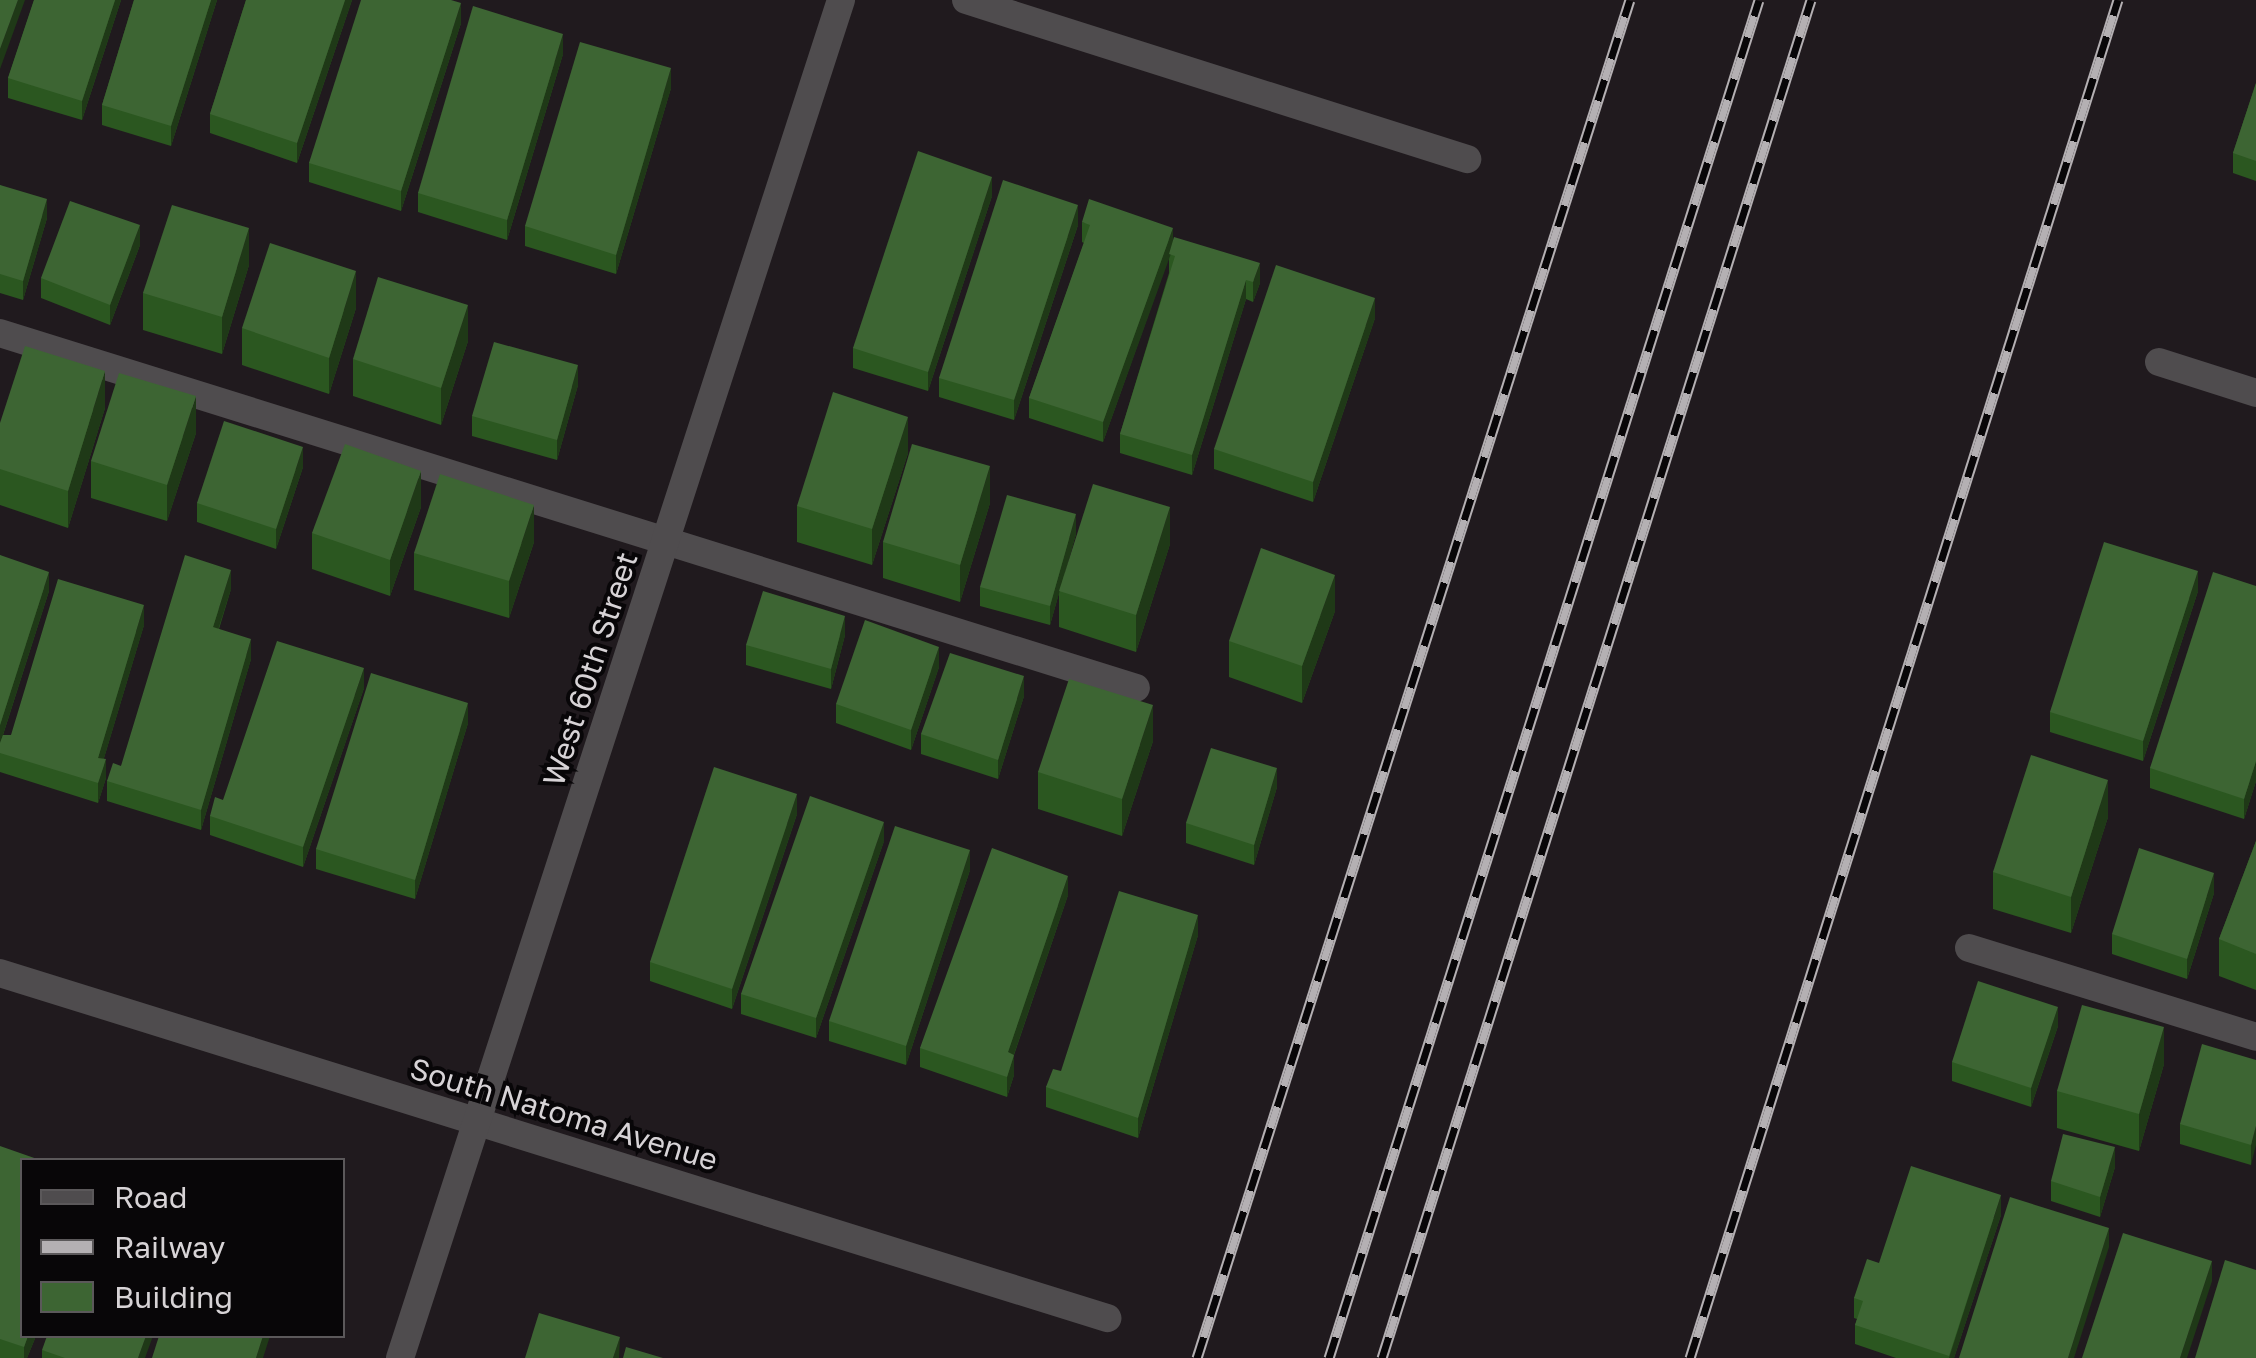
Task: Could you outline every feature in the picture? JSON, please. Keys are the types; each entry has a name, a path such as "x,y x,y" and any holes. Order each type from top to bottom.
{"street":[{"name":"West 60th Street","path":"400,1358 841,0"},
{"path":"966,0 1467,159"},
{"path":"0,333 1136,688"},
{"path":"2159,362 2256,394"},
{"path":"1968,948 2256,1038"},
{"name":"South Natoma Avenue","path":"0,973 1108,1318"}],"building":[{"path":"0,0 18,0 0,49"},
{"path":"34,0 115,0 82,101 8,78"},
{"path":"134,0 211,0 171,126 102,105"},
{"path":"246,0 345,0 297,143 210,114"},
{"path":"361,0 461,3 401,191 309,163"},
{"path":"473,6 563,34 507,220 418,193"},
{"path":"580,42 671,68 616,255 525,226"},
{"path":"2256,83 2256,161 2233,153"},
{"path":"918,151 992,177 928,372 853,348"},
{"path":"1003,180 1078,205 1014,400 939,378"},
{"path":"0,185 47,199 23,281 0,274"},
{"path":"1089,199 1173,228 1103,422 1029,398 1090,225 1082,222"},
{"path":"70,201 140,225 110,305 41,278"},
{"path":"172,205 249,228 222,317 143,293"},
{"path":"1174,237 1260,263 1253,282 1246,280 1192,455 1120,434 1175,256 1169,254"},
{"path":"270,243 356,271 329,358 242,328"},
{"path":"1276,265 1375,298 1313,482 1214,449"},
{"path":"378,277 468,305 441,388 353,359"},
{"path":"494,342 578,365 557,440 472,416"},
{"path":"25,346 105,371 68,491 0,469 0,423"},
{"path":"119,373 196,396 167,485 91,461"},
{"path":"833,392 908,417 872,529 797,506"},
{"path":"224,421 303,447 276,529 197,503"},
{"path":"345,444 421,471 390,560 312,533"},
{"path":"912,444 990,466 960,565 883,542"},
{"path":"440,474 534,505 509,581 414,553"},
{"path":"1093,484 1170,507 1136,615 1059,591"},
{"path":"1007,495 1076,514 1050,606 980,587"},
{"path":"2104,542 2198,571 2143,741 2050,712"},
{"path":"1261,548 1335,575 1302,666 1229,641"},
{"path":"0,555 49,572 0,725"},
{"path":"185,555 231,570 213,627 251,639 201,810 107,781 113,763 121,766"},
{"path":"2213,572 2256,586 2256,761 2244,799 2150,768"},
{"path":"58,579 144,605 98,758 106,759 98,783 0,753 3,735 11,735"},
{"path":"763,591 845,616 831,669 746,645"},
{"path":"865,620 939,647 911,730 836,704"},
{"path":"277,641 364,668 303,847 210,816 215,797 223,800"},
{"path":"950,653 1024,676 998,760 921,734"},
{"path":"371,673 468,703 415,880 316,849"},
{"path":"1069,679 1153,705 1122,799 1038,772"},
{"path":"1211,748 1277,768 1254,845 1186,823"},
{"path":"2031,755 2108,780 2071,897 1993,872"},
{"path":"714,767 797,794 732,989 650,962"},
{"path":"810,796 884,822 816,1018 741,994"},
{"path":"895,826 970,850 906,1046 829,1021"},
{"path":"2256,841 2256,954 2219,939"},
{"path":"992,848 1068,876 1008,1052 1014,1055 1007,1077 920,1048"},
{"path":"2139,848 2214,873 2187,959 2112,934"},
{"path":"1119,891 1198,915 1138,1118 1046,1087 1053,1069 1061,1071"},
{"path":"1978,981 2058,1007 2031,1088 1952,1062"},
{"path":"2082,1005 2164,1027 2139,1114 2057,1091"},
{"path":"2202,1044 2256,1060 2256,1126 2251,1145 2180,1124"},
{"path":"2063,1134 2115,1147 2100,1197 2051,1181"},
{"path":"0,1146 34,1158 20,1158 20,1338 27,1338 24,1347 0,1339"},
{"path":"1911,1166 2001,1195 1949,1356 1855,1325 1863,1301 1854,1298 1867,1259 1879,1263"},
{"path":"2010,1197 2109,1228 2068,1358 1959,1358"},
{"path":"2123,1233 2212,1261 2180,1358 2082,1358"},
{"path":"2225,1260 2256,1270 2256,1358 2195,1358"},
{"path":"539,1313 620,1337 613,1358 525,1358"},
{"path":"46,1338 145,1338 138,1358 65,1358 42,1350"},
{"path":"158,1338 262,1338 256,1358 152,1358"},
{"path":"626,1347 663,1358 623,1358"}],"railway":[{"path":"1197,1358 1630,0"},
{"path":"1329,1358 1759,0"},
{"path":"1382,1358 1811,0"},
{"path":"1690,1358 2118,0"}]}
